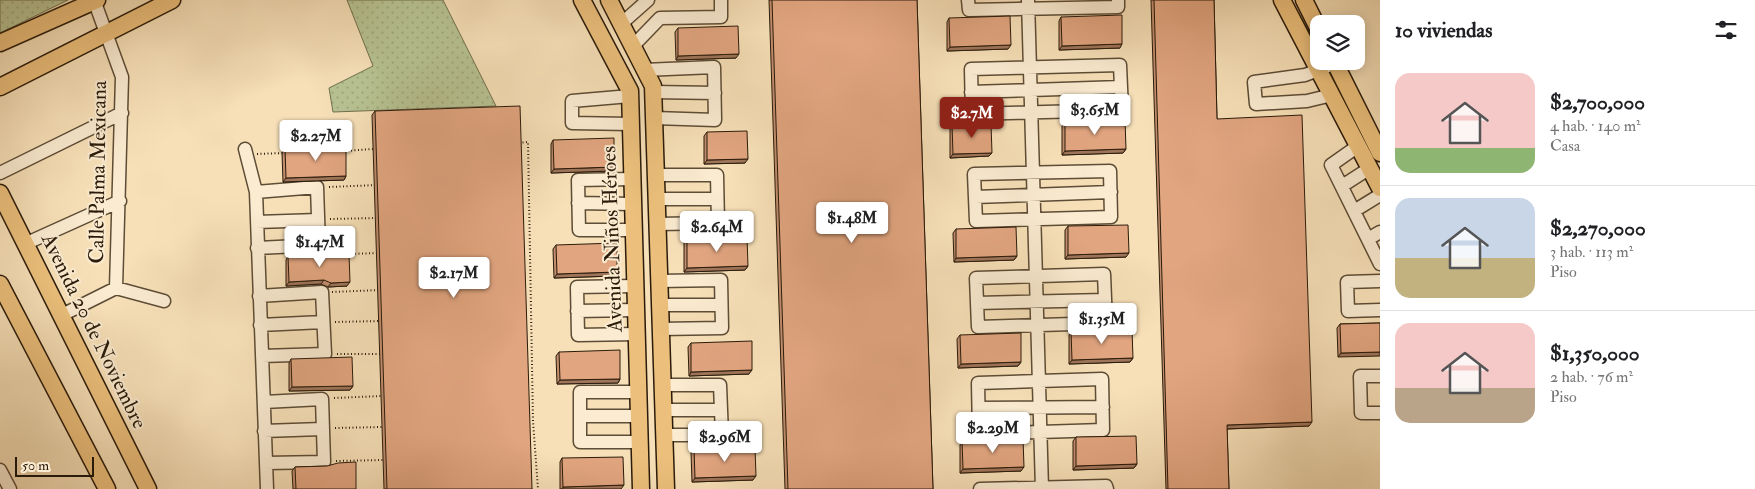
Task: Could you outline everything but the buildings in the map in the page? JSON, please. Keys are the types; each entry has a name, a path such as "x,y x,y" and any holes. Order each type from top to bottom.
{"main road":[{"path":"0,43 95,0"},
{"path":"0,87 172,0"},
{"name":"Avenida Niños Héroes","path":"582,0 630,93 641,489"},
{"path":"609,0 653,89 666,489"},
{"path":"1282,0 1310,53"},
{"path":"1304,0 1312,15"},
{"path":"1319,70 1380,188"},
{"path":"1338,70 1380,153"},
{"path":"630,93 653,89"},
{"path":"1360,112 1372,122 1380,123"},
{"name":"Avenida 20 de Noviembre","path":"0,193 148,489"},
{"path":"0,284 107,489"},
{"path":"635,314 660,328"}],"street":[{"name":"Calle Palma Mexicana","path":"95,0 122,77 120,201 116,288"},
{"path":"621,24 648,0"},
{"path":"632,46 660,18 720,17 721,0"},
{"path":"968,0 969,10 1028,4 1118,7 1118,0"},
{"path":"1028,4 1042,488"},
{"path":"1120,65 1121,86 1122,110 972,114 971,69 1120,65"},
{"path":"644,70 714,67 715,120 654,118"},
{"path":"1319,70 1305,75 1254,82 1256,104 1307,101 1332,95"},
{"path":"971,92 1121,86"},
{"path":"653,89 715,93"},
{"path":"630,93 572,102 572,123 630,124"},
{"path":"0,173 122,113"},
{"path":"1358,146 1331,165 1380,264"},
{"path":"246,152 256,192 267,489"},
{"path":"1342,186 1370,168"},
{"path":"1110,171 1111,192 1111,217 976,221 974,174 1110,171"},
{"path":"655,175 717,176 718,223 657,224"},
{"path":"632,180 578,180 578,203 579,230 633,230"},
{"path":"256,192 317,188 319,245 257,248"},
{"path":"975,196 1111,192"},
{"path":"1354,211 1380,195"},
{"path":"656,199 717,199"},
{"path":"27,244 120,201"},
{"path":"578,203 632,204"},
{"path":"257,222 318,220"},
{"path":"1368,239 1380,232"},
{"path":"1104,274 1106,323 978,327 976,278 1037,276 1104,274"},
{"path":"659,281 721,280 722,328 660,328"},
{"path":"1380,281 1347,282 1348,311 1380,310"},
{"path":"634,286 577,287 577,311 578,335 636,334"},
{"path":"60,316 116,288 164,301"},
{"path":"259,296 322,292 325,354 262,356"},
{"path":"977,303 1105,300"},
{"path":"660,305 721,306"},
{"path":"577,311 635,314"},
{"path":"260,325 323,322"},
{"path":"1380,376 1360,376 1361,413 1380,413"},
{"path":"1102,379 1103,407 1104,430 979,434 978,383 1102,379"},
{"path":"662,385 720,385 722,435 664,435"},
{"path":"638,392 580,392 580,442 639,442"},
{"path":"264,402 322,399 324,462 266,464"},
{"path":"978,408 1040,406 1103,407"},
{"path":"663,410 721,410"},
{"path":"580,416 638,416"},
{"path":"264,431 322,429"},
{"path":"0,470 10,489"},
{"path":"980,489 1106,486 1107,489"}],"path":[{"path":"518,143 528,142 533,318 533,421 538,489"},
{"path":"344,150 382,149"},
{"path":"246,152 286,153"},
{"path":"317,188 384,184"},
{"path":"318,220 385,218"},
{"path":"345,254 384,253"},
{"path":"522,283 532,282"},
{"path":"322,292 382,290"},
{"path":"523,318 533,318"},
{"path":"323,322 383,321"},
{"path":"523,353 533,353"},
{"path":"325,354 384,354"},
{"path":"523,389 533,388"},
{"path":"322,399 389,396"},
{"path":"524,421 533,421"},
{"path":"322,429 389,426"},
{"path":"527,458 537,458"},
{"path":"324,462 391,460"}],"green space":[{"path":"0,0 68,0 0,33"},
{"path":"347,0 443,0 496,106 333,112 329,88 373,66"}]}
